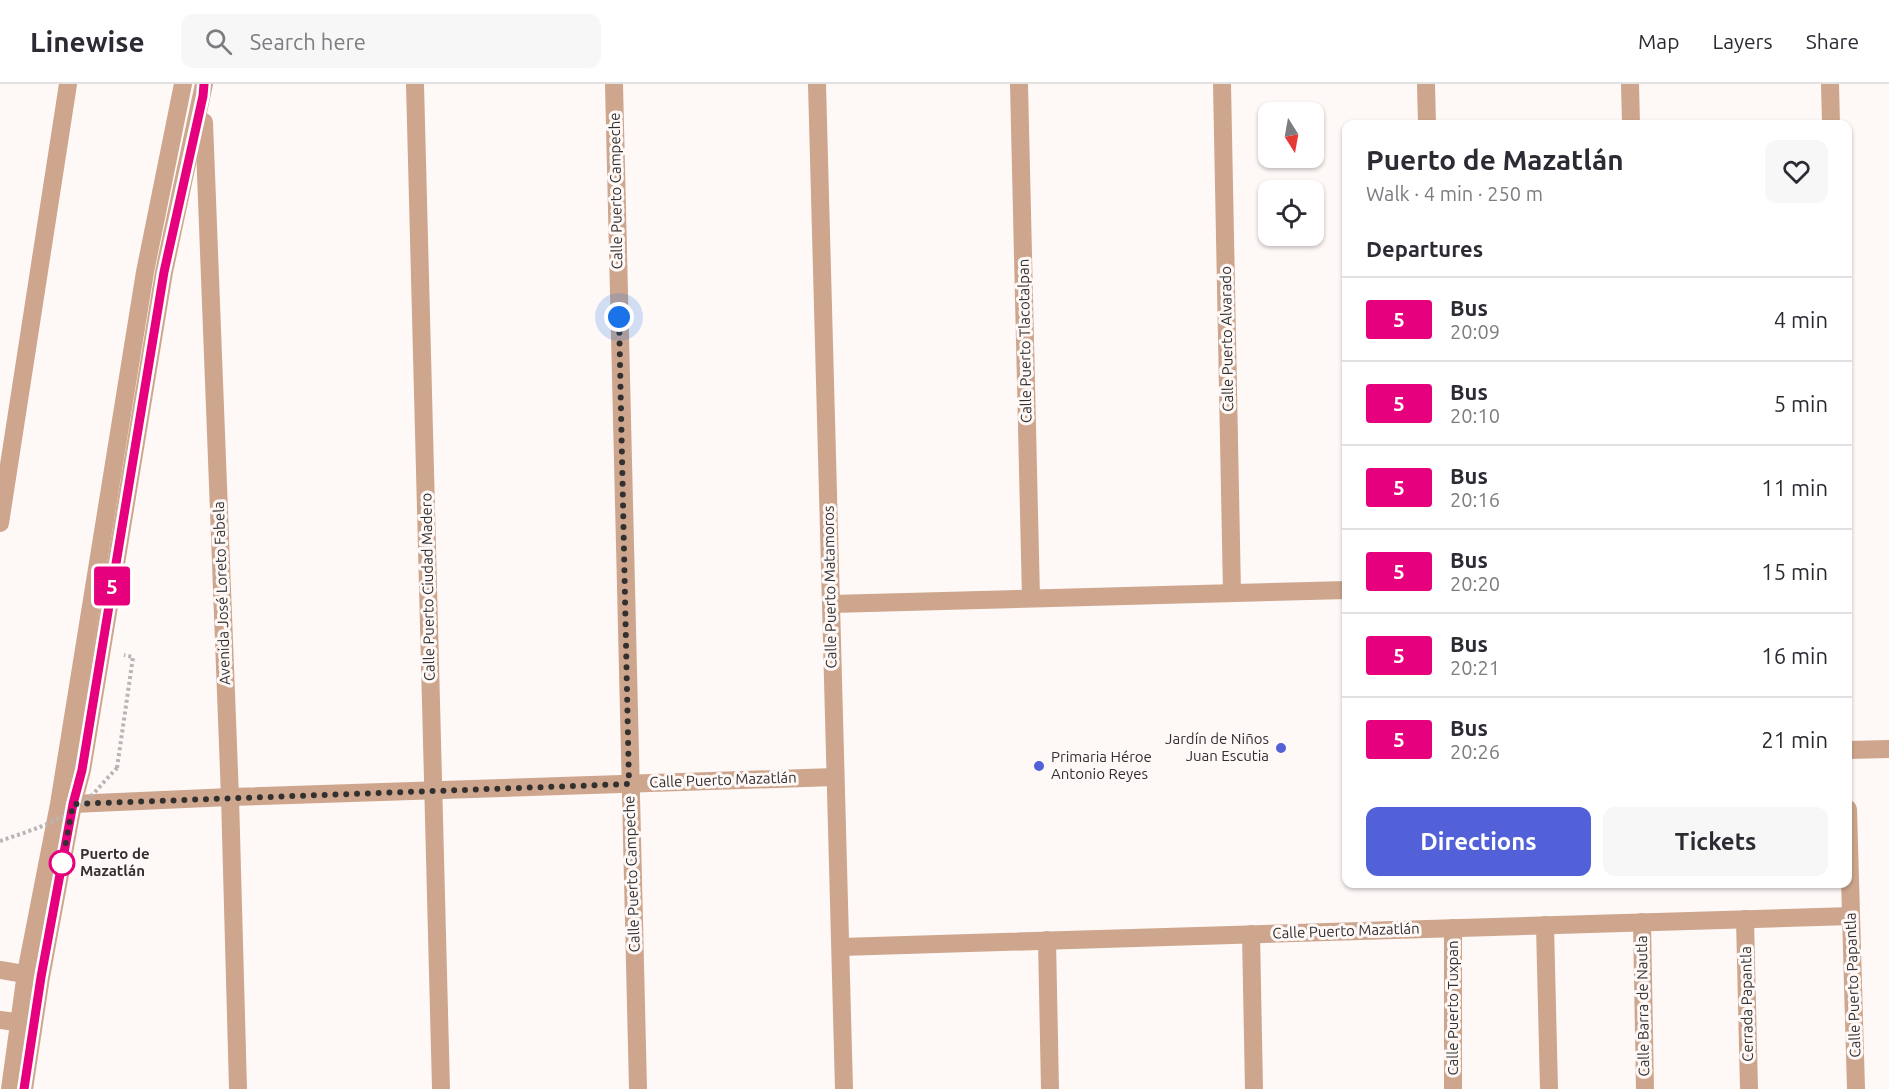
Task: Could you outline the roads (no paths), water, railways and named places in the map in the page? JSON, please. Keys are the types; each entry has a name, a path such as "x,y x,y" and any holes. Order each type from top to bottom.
{"street":[{"path":"0,523 68,84"},
{"path":"0,970 34,975 59,804 145,272 183,84"},
{"name":"Calle Puerto Ciudad Madero","path":"415,84 441,1089"},
{"name":"Calle Puerto Campeche","path":"614,84 638,1089"},
{"name":"Calle Puerto Matamoros","path":"817,84 844,1089"},
{"name":"Calle Puerto Tlacotalpan","path":"1019,84 1031,598"},
{"name":"Calle Puerto Alvarado","path":"1222,84 1232,593"},
{"path":"1426,84 1427,120"},
{"path":"1630,84 1631,120"},
{"path":"1830,84 1831,120"},
{"name":"Avenida José Loreto Fabela","path":"204,90 230,797 238,1089"},
{"name":"Avenida José Loreto Fabela","path":"24,1089 26,1023 34,975 82,770 164,272 204,90"},
{"path":"831,604 1342,590"},
{"path":"1852,750 1889,749"},
{"name":"Calle Puerto Mazatlán","path":"73,804 834,777"},
{"name":"Calle Puerto Papantla","path":"1850,888 1856,1089"},
{"name":"Calle Puerto Mazatlán","path":"841,946 1851,916"},
{"name":"Cerrada Papantla","path":"1745,919 1749,1089"},
{"name":"Calle Barra de Nautla","path":"1642,922 1645,1089"},
{"path":"1545,925 1549,1089"},
{"name":"Calle Puerto Tuxpan","path":"1453,928 1454,1089"},
{"path":"1251,934 1254,1089"},
{"path":"1047,940 1050,1089"},
{"path":"0,1020 26,1023 10,1089"}],"place":[{"name":"Jardín de Niños Juan Escutia","path":"1281,748"},
{"name":"Primaria Héroe Antonio Reyes","path":"1039,766"},
{"name":"Puerto de Mazatlán","path":"62,863"}]}
